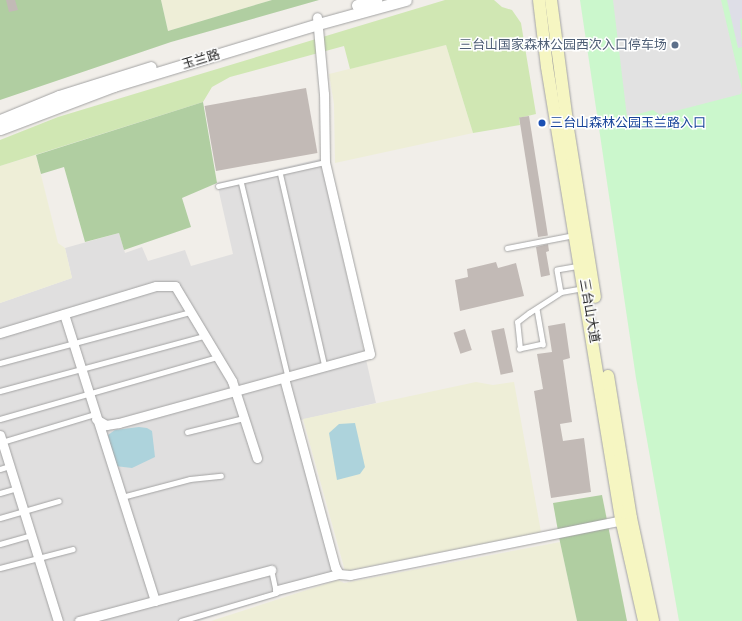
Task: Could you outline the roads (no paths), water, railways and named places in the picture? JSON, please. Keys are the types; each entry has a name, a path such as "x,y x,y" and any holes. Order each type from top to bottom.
{"main road":[{"name":"三台山大道","path":"539,0 580,234 644,621"},
{"name":"三台山大道","path":"551,0 580,234 581,266 627,519 653,621"}],"street":[{"name":"玉兰路","path":"0,129 82,97 376,0"},
{"name":"玉兰路","path":"0,120 92,85 318,20 406,0"},
{"path":"96,417 106,425 113,424 370,354 325,162 324,94 318,20"},
{"path":"0,333 156,286 175,286 217,357 235,392 257,458"},
{"path":"64,314 120,497 154,601"},
{"path":"286,378 335,567 339,574"},
{"path":"1,440 58,621"},
{"path":"277,590 339,574 350,575 627,519"},
{"path":"79,621 271,570"}],"lane":[{"path":"218,186 325,162"},
{"path":"280,172 325,366"},
{"path":"241,181 286,378"},
{"path":"507,248 580,234"},
{"path":"561,292 557,270 581,266"},
{"path":"537,309 543,344 520,349 517,322 561,292 585,288"},
{"path":"0,363 190,312"},
{"path":"0,391 204,336"},
{"path":"0,419 217,357"},
{"path":"1,440 96,417"},
{"path":"187,432 244,418"},
{"path":"0,469 10,466"},
{"path":"120,497 190,479 221,476"},
{"path":"0,493 17,488"},
{"path":"0,518 59,501"},
{"path":"0,544 32,535"},
{"path":"0,568 73,549"},
{"path":"181,621 276,594 277,590 271,570"}],"water":[{"path":"355,423 365,467 360,474 337,480 329,433 339,424"},
{"path":"139,427 147,428 152,431 155,457 132,468 115,466 108,435 115,430"}],"place":[{"name":"三台山国家森林公园西次入口停车场","path":"675,45"},
{"name":"三台山森林公园玉兰路入口","path":"542,123"}]}
